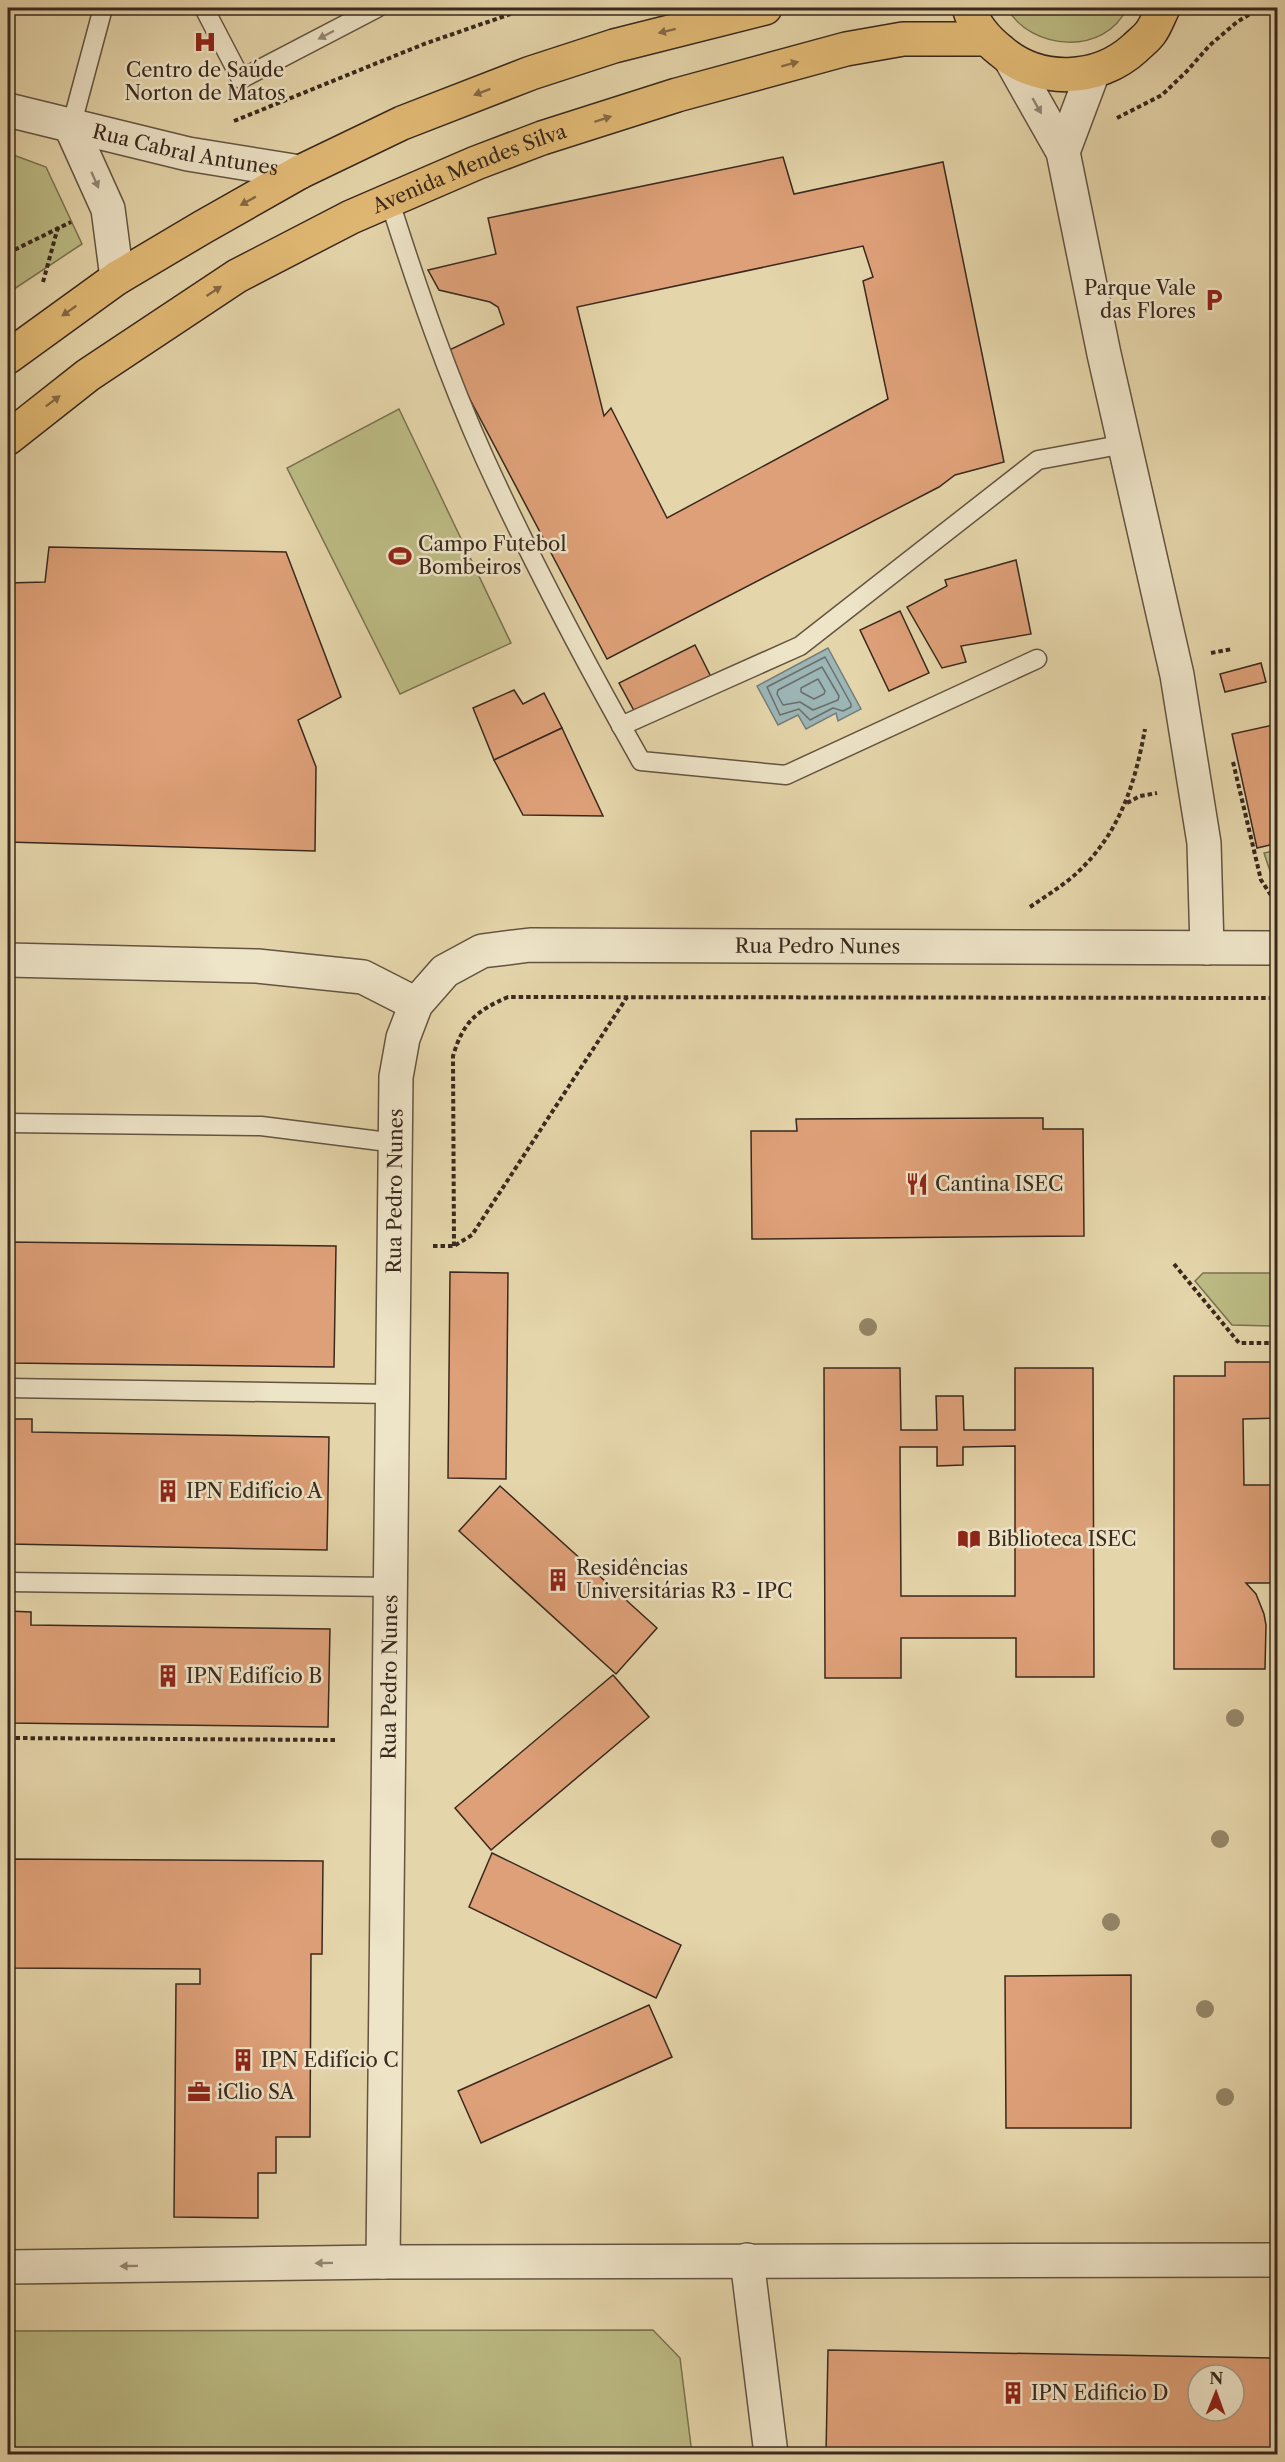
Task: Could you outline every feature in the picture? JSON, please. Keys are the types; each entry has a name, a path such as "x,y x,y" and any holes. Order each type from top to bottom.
{"main road":[{"path":"8,357 117,278 300,172 402,123 531,73 658,33 765,8"},
{"path":"969,8 986,39 1011,60 1037,71 1065,75 1093,72 1125,57 1150,34 1163,8"},
{"name":"Avenida Mendes Silva","path":"8,438 88,375 237,276 389,200 476,163 542,138 677,95 846,49 903,39 986,39"}],"street":[{"path":"1011,60 1063,152 1104,354 1178,675 1204,843 1207,948"},
{"path":"1063,152 1093,72"},
{"name":"Rua Cabral Antunes","path":"8,110 188,154 300,172"},
{"name":"Rua Cabral Antunes","path":"71,127 108,209 117,278"},
{"name":"Rua Pedro Nunes","path":"382,2262 396,1077 403,1038 416,1004 445,971 482,951 530,945 1278,948"},
{"path":"8,960 257,966 340,974 363,977 416,1004"},
{"path":"747,2260 771,2454"},
{"path":"8,2267 382,2262 1278,2260"}],"lane":[{"path":"71,127 103,8"},
{"path":"204,8 241,79 377,8"},
{"path":"389,200 418,291 484,458 577,649 642,761 786,775 1037,659"},
{"path":"621,726 800,646 1038,460 1125,444"},
{"path":"8,1123 261,1126 396,1143"},
{"path":"8,1388 392,1394"},
{"path":"8,1582 390,1587"}],"path":[{"path":"231,122 424,44 528,8"},
{"path":"1109,122 1162,95 1210,45 1237,22 1260,8"},
{"path":"8,254 58,227 42,288"},
{"path":"1208,654 1232,649"},
{"path":"1238,780 1261,880 1278,906"},
{"path":"1028,908 1078,872 1104,841 1127,803 1140,796 1162,792"},
{"path":"627,997 471,1235 454,1246 453,1056 459,1035 470,1020 486,1006 508,997 627,997 1278,998"},
{"path":"1174,1264 1239,1343 1278,1343"},
{"path":"8,1738 335,1740"}],"shaded area":[{"path":"1007,8 1127,8 1117,24 1102,34 1086,40 1068,42 1050,40 1033,33 1018,22"},
{"path":"8,153 46,167 82,244 8,293"},
{"name":"Campo Futebol Bombeiros","path":"399,409 511,643 400,694 287,468"},
{"path":"1278,850 1277,882 1272,877 1264,853"},
{"path":"1203,1273 1277,1273 1277,1326 1232,1325 1195,1281"},
{"path":"653,2330 680,2358 692,2454 22,2454 8,2438 8,2331"}],"water":[{"path":"828,648 861,709 838,721 836,713 806,729 798,715 778,725 757,686"}],"building":[{"path":"783,157 794,194 943,162 1004,462 955,475 939,487 607,659 445,352 504,324 498,307 490,302 439,290 428,270 496,254 488,218","holes":["863,246 873,277 863,281 888,399 667,518 611,408 604,416 577,307"]},
{"path":"49,547 286,552 341,697 298,720 316,767 315,851 8,842 8,583 45,582"},
{"path":"1016,560 1031,634 961,646 966,662 942,668 907,607 947,586 945,580"},
{"path":"900,611 929,673 889,691 860,630"},
{"path":"695,645 712,679 637,716 619,683"},
{"path":"1261,663 1266,682 1225,692 1220,674"},
{"path":"514,690 523,704 544,693 562,728 494,760 473,708"},
{"path":"1278,724 1278,843 1257,848 1232,734"},
{"path":"562,728 603,816 523,815 494,760"},
{"name":"Cantina ISEC","path":"1043,1118 1043,1129 1083,1129 1084,1236 752,1239 751,1131 797,1131 796,1119"},
{"path":"8,1242 336,1246 334,1367 8,1363"},
{"path":"450,1272 508,1273 506,1479 448,1478"},
{"path":"1225,1362 1278,1362 1278,1418 1243,1419 1244,1485 1278,1485 1278,1583 1246,1583 1256,1594 1264,1614 1265,1669 1174,1669 1174,1376 1225,1376"},
{"path":"824,1368 900,1368 901,1430 937,1430 936,1396 963,1396 964,1430 1015,1430 1015,1368 1093,1368 1094,1677 1016,1677 1016,1638 901,1638 901,1678 825,1678","holes":["1015,1446 1015,1596 901,1596 900,1447 937,1447 937,1466 963,1465 963,1447"]},
{"name":"IPN Edifício A","path":"8,1419 32,1419 32,1432 329,1437 327,1550 8,1544"},
{"name":"Residências Universitárias R3 - IPC","path":"500,1486 657,1628 616,1674 459,1531"},
{"name":"IPN Edifício B","path":"8,1611 31,1612 31,1625 330,1629 328,1727 8,1723"},
{"path":"613,1675 649,1717 491,1850 455,1808"},
{"path":"492,1853 681,1945 656,1998 469,1907"},
{"name":"IPN Edifício C","path":"8,1859 323,1861 322,1954 311,1954 310,2137 276,2137 276,2173 258,2173 258,2218 174,2217 176,1984 200,1984 200,1969 8,1968"},
{"path":"1131,1975 1131,2128 1006,2128 1005,1976"},
{"path":"649,2005 672,2057 481,2143 458,2091"},
{"name":"IPN Edificio D","path":"828,2350 1278,2358 1278,2454 826,2454"}],"place":[{"name":"Centro de Saúde Norton de Matos","path":"205,42"},
{"name":"Parque Vale das Flores","path":"1214,300"},
{"name":"Campo Futebol Bombeiros","path":"400,556"},
{"name":"Cantina ISEC","path":"917,1184"},
{"name":"IPN Edifício A","path":"168,1491"},
{"name":"Biblioteca ISEC","path":"969,1539"},
{"name":"Residências Universitárias R3 - IPC","path":"558,1580"},
{"name":"IPN Edifício B","path":"168,1676"},
{"name":"IPN Edifício C","path":"243,2060"},
{"name":"iClio SA","path":"199,2092"},
{"name":"IPN Edificio D","path":"1013,2393"}]}
